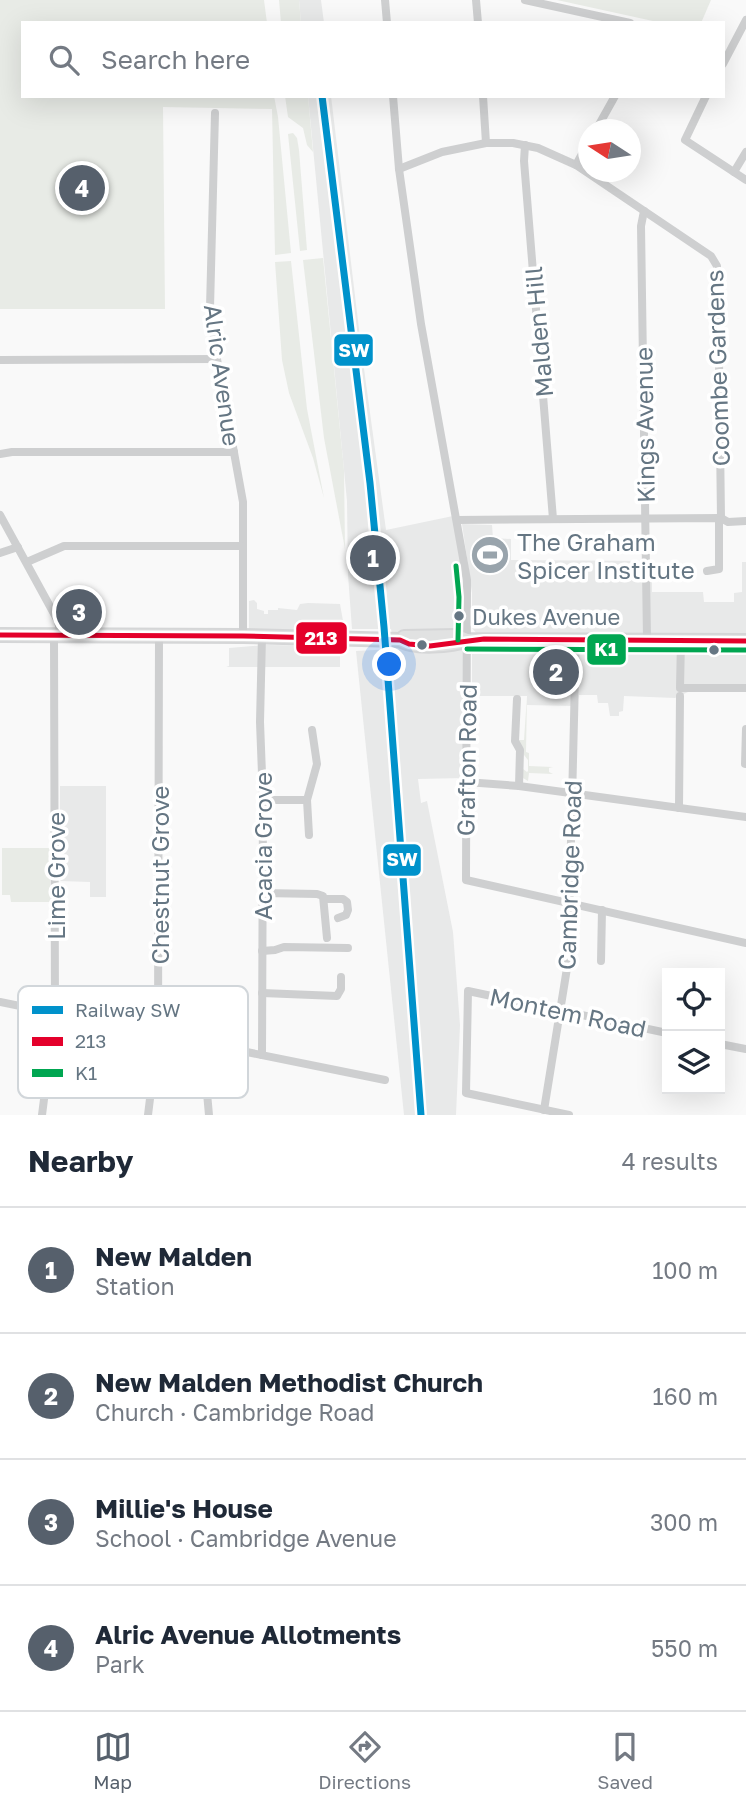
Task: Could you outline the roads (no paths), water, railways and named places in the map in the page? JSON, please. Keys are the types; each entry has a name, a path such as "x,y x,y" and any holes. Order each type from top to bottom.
{"main road":[{"path":"0,635 262,636 400,640 405,644 437,645 456,644 467,640 746,640"}],"street":[{"path":"386,0 387,21"},
{"path":"476,0 478,21"},
{"path":"525,0 621,21"},
{"path":"725,60 746,20"},
{"path":"725,44 733,46"},
{"path":"393,98 399,169 433,399 467,580 467,640"},
{"path":"483,98 486,143"},
{"path":"602,119 614,98"},
{"path":"705,98 685,139 746,180"},
{"name":"Alric Avenue","path":"215,113 211,308 217,359 243,502 243,636"},
{"path":"399,169 442,152 486,143 525,145 552,153 576,165 644,211"},
{"name":"Malden Hill","path":"525,145 552,519"},
{"path":"734,172 746,152"},
{"name":"Kings Avenue","path":"644,211 641,226 647,639"},
{"name":"Coombe Gardens","path":"644,211 711,256 717,267 720,519"},
{"path":"0,360 217,359"},
{"path":"0,454 234,452"},
{"path":"0,516 58,621 57,636"},
{"path":"707,571 719,569 720,519"},
{"path":"457,520 746,521"},
{"path":"27,562 64,546 242,546"},
{"path":"0,553 18,547"},
{"name":"Chestnut Grove","path":"158,986 159,635"},
{"name":"Lime Grove","path":"55,986 57,636"},
{"name":"Acacia Grove","path":"262,636 262,1055"},
{"name":"Cambridge Road","path":"544,1110 568,962 576,639"},
{"name":"Grafton Road","path":"467,640 466,880 570,903"},
{"path":"679,808 681,640"},
{"path":"680,692 746,688"},
{"path":"517,699 515,741 520,750 519,786"},
{"path":"745,764 746,729"},
{"path":"309,835 307,800 317,764 312,730"},
{"path":"466,782 519,786 746,817"},
{"path":"263,800 307,800"},
{"path":"262,893 317,894 324,899 343,899 347,902 348,910 338,918"},
{"path":"324,899 327,938"},
{"path":"570,903 746,943"},
{"path":"601,961 603,910"},
{"path":"262,951 284,947 348,948"},
{"path":"262,993 337,996 341,989 341,977"},
{"name":"Montem Road","path":"544,1110 466,1093 468,991 662,1032"},
{"path":"0,1002 18,1006"},
{"path":"725,1045 746,1049"},
{"path":"248,1052 385,1080"},
{"path":"544,1110 569,1115"}],"rail line":[{"name":"SW","path":"322,98 370,483 384,627 421,1115"}],"place":[{"name":"Alric Avenue Allotments","path":"82,188"},
{"name":"The Graham Spicer Institute","path":"490,555"},
{"name":"New Malden","path":"373,558"},
{"name":"Millie's House","path":"79,612"},
{"name":"Dukes Avenue","path":"459,616"},
{"name":"New Malden Methodist Church","path":"556,672"}]}
